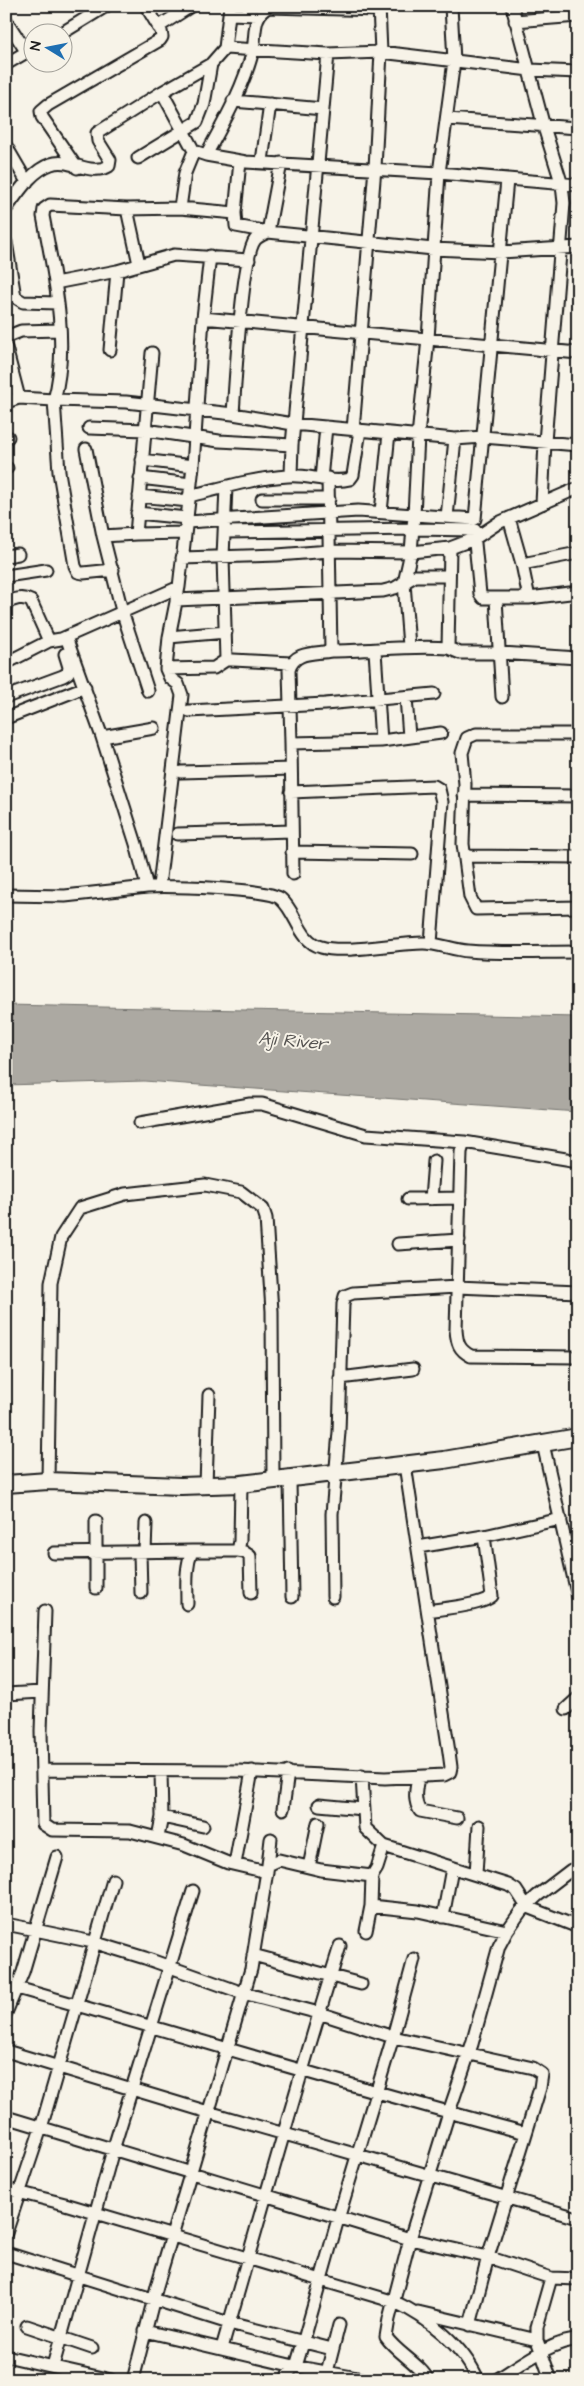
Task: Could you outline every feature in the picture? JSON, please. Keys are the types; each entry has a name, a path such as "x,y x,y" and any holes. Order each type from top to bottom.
{"main road":[{"path":"7,1484 41,1482 206,1485 290,1480 405,1465 578,1437"}],"street":[{"path":"72,27 106,6"},
{"path":"78,168 42,117 42,111 48,105 160,40 162,34 146,6"},
{"path":"158,27 191,6"},
{"path":"409,646 404,583 412,552 418,436 428,339 439,173 454,62 452,6"},
{"path":"512,6 544,127 562,185 564,203 544,442 542,504"},
{"path":"139,496 189,498 260,479 291,475 345,480 350,479 353,475 361,332 376,168 381,52 379,8 269,7 263,9 258,15 253,50 242,85 206,155"},
{"path":"6,208 27,182 51,164 59,162 78,168 100,169 109,166 110,160 98,141 97,133 211,64 224,48 230,10 258,15"},
{"path":"515,22 578,16"},
{"path":"6,20 22,45"},
{"path":"224,48 328,54 381,52 530,70 578,72"},
{"path":"6,64 22,54"},
{"path":"291,475 293,424 313,236 317,166 328,54"},
{"path":"138,158 200,118 211,64"},
{"path":"162,92 194,151 206,155 240,161 376,168 578,186"},
{"path":"233,101 323,109"},
{"path":"262,161 270,104"},
{"path":"447,119 578,128"},
{"path":"6,146 27,182"},
{"path":"180,208 185,173 194,151"},
{"path":"240,161 235,213 236,226 268,232 370,241 433,249 501,252 578,247"},
{"path":"233,414 240,320 249,260 255,240 268,232 281,163"},
{"path":"507,180 490,344 475,529 480,594 483,598 496,599 529,598 578,592"},
{"path":"113,570 83,573 78,572 75,566 59,472 54,400 61,361 55,283 43,216 44,208 50,205 127,209 180,208 235,213"},
{"path":"127,209 139,264"},
{"path":"6,242 15,297 23,302 56,303"},
{"path":"55,283 117,271 174,254 249,260"},
{"path":"160,886 182,695 178,684 170,678 166,669 169,637 179,587 193,466 203,318 210,256"},
{"path":"110,350 117,271"},
{"path":"203,318 490,344 578,354"},
{"path":"6,337 21,331 59,330"},
{"path":"6,348 9,373 19,398"},
{"path":"136,534 152,353"},
{"path":"6,402 19,398 147,405 233,414 293,424 418,436 455,439 483,437 578,445"},
{"path":"326,427 325,479 330,513 331,651"},
{"path":"89,428 146,430 219,440 292,445"},
{"path":"381,512 388,433"},
{"path":"447,517 455,439"},
{"path":"86,449 122,611 148,691"},
{"path":"142,460 193,466"},
{"path":"140,478 191,484"},
{"path":"226,487 223,557 226,660"},
{"path":"137,513 186,524 225,526 330,530 475,529 509,518 578,488"},
{"path":"262,499 329,499"},
{"path":"225,526 330,513 381,512 447,517 475,529"},
{"path":"509,518 529,598"},
{"path":"104,536 136,534 186,524"},
{"path":"182,558 330,551 412,552 450,548 475,529"},
{"path":"448,648 450,548"},
{"path":"522,564 578,553"},
{"path":"6,556 18,554"},
{"path":"6,576 46,570"},
{"path":"176,600 225,600 383,591 404,583 415,576 449,576"},
{"path":"6,663 179,587"},
{"path":"8,598 25,598 31,601 58,639 85,687 136,844 147,887"},
{"path":"496,599 502,696"},
{"path":"169,637 226,632"},
{"path":"6,697 68,673 69,667 58,639"},
{"path":"166,669 214,668 226,660 290,663 297,657 331,651 375,650 409,646 448,648 460,653 500,653 578,658"},
{"path":"375,650 381,741"},
{"path":"290,663 293,874"},
{"path":"6,718 85,687"},
{"path":"189,711 291,706 434,694"},
{"path":"406,697 409,737"},
{"path":"102,737 154,728"},
{"path":"291,742 381,741 441,734"},
{"path":"578,734 472,735 467,738 462,753 464,795 463,844 470,898 476,909 578,907"},
{"path":"182,772 291,769"},
{"path":"291,792 434,786 439,789 442,802 431,943"},
{"path":"464,795 578,796"},
{"path":"177,834 292,831"},
{"path":"292,852 412,854"},
{"path":"466,856 578,857"},
{"path":"6,895 65,896 160,886 217,888 274,894 285,902 312,944 323,948 346,949 431,943 452,950 578,952"},
{"path":"140,1123 250,1104 262,1104 366,1135 464,1142 578,1161"},
{"path":"464,1142 461,1152 457,1342 462,1351 471,1356 578,1357"},
{"path":"431,1199 434,1161"},
{"path":"41,1482 51,1282 61,1237 80,1208 125,1194 205,1184 241,1192 262,1208 266,1218 272,1311 273,1481"},
{"path":"408,1199 460,1198"},
{"path":"398,1244 459,1240"},
{"path":"333,1597 332,1514 339,1432 343,1304 345,1296 353,1292 457,1287 578,1292"},
{"path":"340,1378 412,1369"},
{"path":"206,1485 209,1395"},
{"path":"543,1444 578,1597"},
{"path":"42,1770 288,1772 418,1777 444,1775 450,1772 451,1767 405,1465"},
{"path":"290,1480 292,1596"},
{"path":"238,1551 241,1484"},
{"path":"418,1547 484,1536 560,1519"},
{"path":"96,1521 96,1588"},
{"path":"141,1593 146,1523"},
{"path":"428,1611 476,1603 488,1600 492,1596 484,1536"},
{"path":"187,1604 187,1568 192,1551"},
{"path":"54,1552 238,1551 247,1553 250,1556 252,1594"},
{"path":"45,1611 42,1692 42,1818 46,1828 60,1831 130,1831 158,1837 235,1864 267,1869 279,1860 309,1867 372,1876"},
{"path":"6,1694 42,1692"},
{"path":"566,1709 578,1698"},
{"path":"158,1837 162,1817 161,1771"},
{"path":"235,1864 252,1772"},
{"path":"283,1809 288,1772"},
{"path":"362,1776 365,1828 384,1846 476,1874 516,1890 527,1907 544,1916 578,1926"},
{"path":"418,1777 415,1797 416,1805 420,1811 457,1818"},
{"path":"319,1805 363,1809"},
{"path":"162,1817 203,1826"},
{"path":"309,1867 318,1823"},
{"path":"476,1874 479,1826"},
{"path":"133,2380 171,2237 244,1992 253,1956 271,1839"},
{"path":"366,1931 371,1906 372,1876 377,1868 384,1846"},
{"path":"6,2013 17,1988 57,1856"},
{"path":"443,1917 452,1868"},
{"path":"428,2380 423,2372 404,2358 386,2337 387,2324 410,2239 468,2054 499,1946 521,1911 571,1870"},
{"path":"6,2233 41,2128 93,1942 113,1880"},
{"path":"53,2366 80,2275 113,2150 134,2089 193,1891"},
{"path":"371,1906 418,1911 507,1931"},
{"path":"6,1924 93,1942 171,1965 244,1992 319,2013 393,2037 533,2068 542,2074 540,2088 488,2257 470,2325"},
{"path":"222,2348 268,2195 301,2071 340,1946"},
{"path":"253,1956 361,1984"},
{"path":"286,2380 304,2342 320,2280 393,2037 414,1959"},
{"path":"17,1988 153,2025 301,2071 526,2133"},
{"path":"6,2051 208,2112 574,2218"},
{"path":"6,2117 268,2195 338,2219 410,2239 488,2257 551,2278 578,2279"},
{"path":"6,2189 248,2258 394,2302 414,2311 537,2340"},
{"path":"6,2253 229,2323 332,2349"},
{"path":"550,2380 543,2352 537,2340 537,2327 551,2278"},
{"path":"414,2311 462,2353 478,2380"},
{"path":"327,2372 338,2325"},
{"path":"27,2326 92,2348"},
{"path":"145,2331 294,2366 368,2380"},
{"path":"496,2380 543,2352 570,2340 578,2340"},
{"path":"6,2356 111,2380"}],"water":[{"name":"Aji River","path":"6,1005 578,1017 578,1112 144,1081 6,1085"}]}
